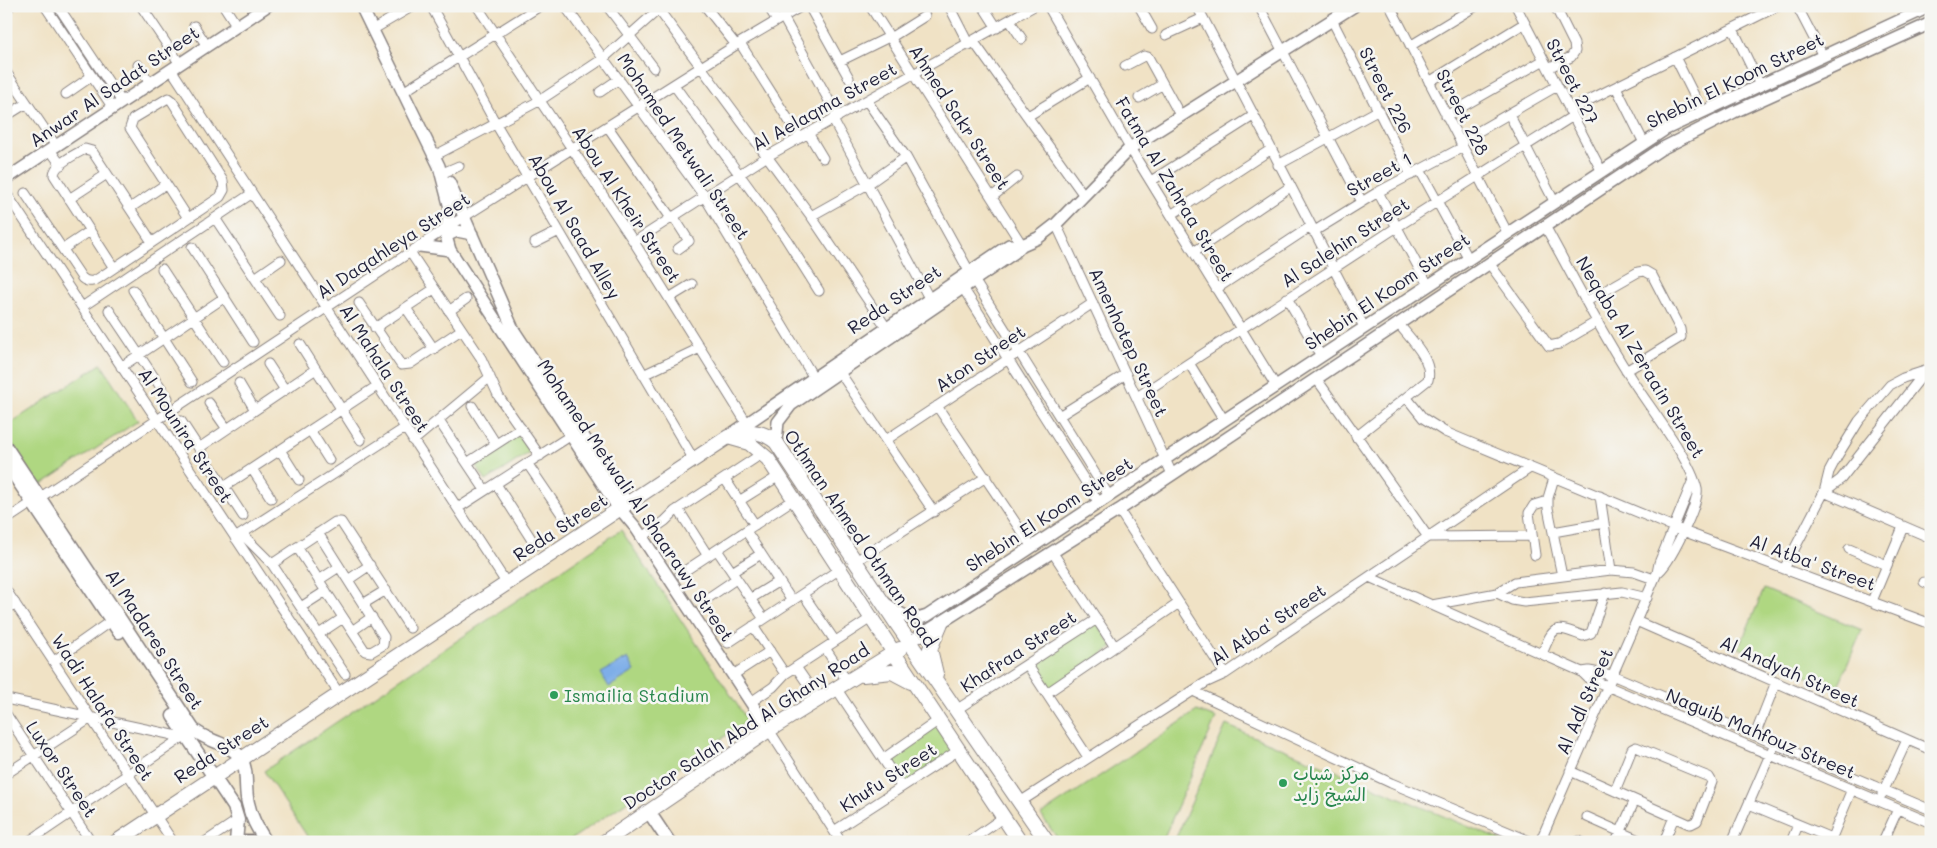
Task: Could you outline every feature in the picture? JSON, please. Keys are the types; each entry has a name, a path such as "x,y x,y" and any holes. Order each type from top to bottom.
{"main road":[{"name":"Othman Ahmed Othman Road","path":"728,437 748,431 772,438 1047,842"},
{"name":"Reda Street","path":"116,842 240,758 728,437"},
{"name":"Othman Ahmed Othman Road","path":"728,437 749,443 761,451 1020,842"},
{"path":"761,451 760,440 772,438"},
{"name":"Al Madares Street","path":"6,447 36,500 115,618 193,729 205,739 233,751 240,758"},
{"name":"Al Madares Street","path":"6,464 36,500"},
{"name":"Al Madares Street","path":"115,618 186,738 231,800 238,820 237,842"},
{"path":"938,684 930,649 941,623"},
{"path":"891,649 897,624"},
{"name":"Doctor Salah Abd Al Ghany Road","path":"604,842 769,730 873,665 891,649 910,642"},
{"path":"845,682 882,671 892,672 915,684"},
{"path":"240,758 244,767 249,810 266,842"},
{"path":"978,779 986,771 997,767"},
{"path":"649,812 669,842"},
{"path":"237,842 252,842"}],"street":[{"path":"6,9 10,6"},
{"path":"46,6 92,76 118,105"},
{"path":"58,6 118,105"},
{"name":"Al Mahala Street","path":"141,6 251,194 507,584"},
{"path":"224,6 236,26"},
{"name":"Anwar Al Sadat Street","path":"6,179 267,6"},
{"name":"Mohamed Metwali Al Shaarawy Street","path":"361,6 464,217 516,335 642,537 841,842"},
{"path":"372,30 413,6"},
{"name":"Abou Al Saad Alley","path":"431,6 496,124 694,460"},
{"name":"Abou Al Kheir Street","path":"477,6 634,242 746,422"},
{"path":"403,92 495,34 524,10 540,6"},
{"name":"Mohamed Metwali Street","path":"565,6 704,196 816,381"},
{"path":"607,6 654,68"},
{"path":"768,6 780,19 836,118 868,184 929,298"},
{"name":"Al Daqahleya Street","path":"6,520 410,252 447,232 464,217 738,44 802,6"},
{"path":"809,6 849,78"},
{"name":"Ahmed Sakr Street","path":"870,6 1022,245"},
{"path":"949,6 972,43 1028,116 1083,194"},
{"path":"983,6 997,28"},
{"name":"Al Aelaqma Street","path":"634,242 766,156 972,43 1034,6"},
{"name":"Fatma Al Zahraa Street","path":"1048,6 1130,148 1276,386"},
{"path":"1139,6 1152,29"},
{"path":"1197,6 1311,229 1364,327"},
{"path":"1259,6 1362,202"},
{"name":"Reda Street","path":"772,438 783,412 816,381 886,327 929,298 971,276 1009,245 1022,245 1038,238 1056,224 1083,194 1130,148 1354,6"},
{"name":"Street 228","path":"1390,6 1507,232"},
{"path":"1410,46 1476,6"},
{"name":"Street 227","path":"1516,6 1601,170"},
{"path":"1446,116 1546,64 1571,57 1575,52 1574,44 1555,6"},
{"name":"Al Salehin Street","path":"1137,397 1525,145 1571,113 1616,87 1778,6"},
{"path":"1797,6 1823,56"},
{"name":"Shebin El Koom Street","path":"882,601 907,618 921,618 1166,459 1644,143 1702,112 1931,6"},
{"path":"439,165 496,124 539,101 604,58 657,8 811,216 886,327"},
{"path":"710,8 804,136 823,158"},
{"path":"840,61 889,37 925,16"},
{"path":"1166,35 1203,18"},
{"name":"Street 226","path":"1332,20 1411,175"},
{"path":"1010,21 1022,39"},
{"path":"1429,82 1525,23"},
{"name":"Shebin El Koom Street","path":"910,642 1119,510 1661,149 1734,112 1931,23"},
{"path":"194,26 207,46"},
{"path":"1732,29 1760,85"},
{"path":"1125,66 1147,56 1180,115"},
{"path":"1675,57 1702,112"},
{"path":"138,65 150,83"},
{"path":"6,72 27,102 61,165"},
{"path":"66,94 92,76"},
{"path":"1028,116 1090,78"},
{"path":"600,92 619,79"},
{"path":"1139,98 1163,84"},
{"path":"674,85 785,237 819,291"},
{"name":"Street 1","path":"1216,289 1311,229 1420,170 1557,86"},
{"path":"1616,87 1644,143"},
{"path":"25,193 82,278 87,281 96,280 220,197 224,187 172,101 168,98 133,119 130,126 188,218"},
{"path":"867,101 906,157 971,276 1109,496"},
{"path":"6,116 27,102"},
{"path":"1278,165 1379,110"},
{"path":"1509,114 1554,201"},
{"path":"1151,181 1253,116"},
{"path":"608,127 688,240 688,243 678,249"},
{"path":"114,268 54,175 55,170 61,165 88,148 152,242"},
{"path":"1171,215 1270,150"},
{"path":"811,216 868,184 906,157"},
{"path":"439,165 459,166"},
{"name":"Mohamed Metwali Al Shaarawy Street","path":"439,165 450,208 447,232 450,250 570,436 624,507"},
{"path":"1420,170 1468,258"},
{"path":"69,199 107,174"},
{"path":"992,197 1017,178"},
{"path":"130,208 166,184"},
{"path":"1194,252 1290,187"},
{"path":"1378,192 1428,285"},
{"name":"Al Mounira Street","path":"6,193 121,367 238,536 340,694"},
{"path":"82,307 251,194"},
{"path":"215,218 280,316"},
{"path":"179,224 186,237"},
{"name":"Amenhotep Street","path":"1056,224 1172,474"},
{"name":"Neqaba Al Zeraain Street","path":"1545,226 1626,371 1689,466 1693,480"},
{"path":"63,249 90,231"},
{"path":"447,232 457,231 472,234"},
{"path":"535,243 558,231"},
{"path":"420,246 450,250"},
{"path":"192,247 253,342"},
{"path":"410,252 490,377 499,397 540,456"},
{"path":"255,278 281,260"},
{"path":"1489,264 1549,346 1559,344 1598,321"},
{"path":"162,269 222,362"},
{"path":"1587,301 1638,272 1645,271 1652,275 1680,329 1681,337 1626,371"},
{"name":"Reda Street","path":"728,437 746,422 816,381 839,371 963,288 971,276"},
{"path":"669,298 692,284"},
{"path":"963,288 1098,503"},
{"path":"375,328 434,289"},
{"path":"133,290 192,382"},
{"path":"483,302 492,302 497,294"},
{"path":"121,367 225,298"},
{"path":"1287,298 1321,356"},
{"path":"449,311 466,299"},
{"path":"359,302 401,365 410,364 461,330"},
{"name":"Aton Street","path":"886,440 1018,350 1093,303"},
{"path":"406,308 434,348"},
{"path":"109,310 168,398"},
{"path":"1356,437 1428,380 1430,372 1427,362 1398,323"},
{"path":"300,344 361,440"},
{"path":"644,375 700,348"},
{"path":"1189,363 1224,420"},
{"path":"268,364 285,390"},
{"path":"199,448 316,369"},
{"path":"839,371 934,512"},
{"path":"1824,492 1841,479 1928,371"},
{"path":"1784,569 1824,492 1829,472 1838,455 1871,405 1890,385 1903,378 1928,371"},
{"path":"1059,416 1126,374"},
{"path":"414,441 490,377"},
{"path":"1316,378 1428,537 1532,536"},
{"path":"239,383 255,410"},
{"path":"224,487 377,386"},
{"name":"Al Atba' Street","path":"1407,398 1423,418 1437,428 1683,531 1931,624"},
{"path":"209,402 227,429"},
{"path":"472,406 496,444"},
{"path":"938,406 1032,547"},
{"path":"181,421 243,516"},
{"path":"439,421 486,490"},
{"path":"345,674 272,564 238,536 405,428"},
{"path":"467,463 521,428"},
{"path":"310,430 329,460"},
{"path":"458,508 570,436"},
{"path":"280,450 299,480"},
{"path":"642,537 678,509 725,478 761,451"},
{"path":"528,464 566,522"},
{"name":"Al Atba' Street","path":"1020,802 1193,691 1225,674 1530,468"},
{"path":"252,469 271,498"},
{"path":"740,501 779,476"},
{"path":"856,561 986,477"},
{"path":"725,478 755,525"},
{"path":"1554,478 1547,501 1562,576"},
{"name":"Al Adl Street","path":"1540,842 1647,598 1673,526 1693,480"},
{"name":"Al Adl Street","path":"1656,576 1667,564 1697,496 1698,490 1693,480"},
{"path":"496,484 535,545"},
{"path":"1824,492 1931,538"},
{"path":"1600,496 1611,570"},
{"path":"680,574 794,499"},
{"path":"1535,555 1528,516 1530,510 1536,504 1547,501"},
{"path":"678,509 708,556"},
{"path":"1119,510 1225,674"},
{"path":"272,564 335,522 341,522 410,628"},
{"path":"1553,532 1604,523"},
{"path":"1872,601 1903,526"},
{"path":"746,531 792,601"},
{"path":"297,547 367,652 373,652 382,645 385,639 318,534"},
{"path":"1849,549 1887,565"},
{"path":"717,550 764,619"},
{"path":"1053,553 1115,647"},
{"path":"705,600 761,554"},
{"path":"348,580 370,565"},
{"path":"319,580 340,567"},
{"path":"728,643 840,570"},
{"path":"1431,605 1497,593 1505,586 1515,582 1611,570 1656,576"},
{"name":"Naguib Mahfouz Street","path":"1369,577 1582,672 1586,677 1931,823"},
{"path":"750,599 779,581"},
{"name":"Wadi Halafa Street","path":"6,590 173,842"},
{"path":"363,604 386,590"},
{"path":"301,607 326,591"},
{"path":"1497,593 1507,599 1524,602 1630,592 1647,598"},
{"path":"1542,654 1551,632 1556,628 1583,636 1591,633 1605,593"},
{"path":"803,594 835,642"},
{"path":"6,609 15,603"},
{"path":"1047,693 1179,603"},
{"path":"352,631 372,617"},
{"path":"54,661 115,618"},
{"path":"319,634 344,618"},
{"path":"751,702 773,687 785,674 871,618"},
{"name":"Khafraa Street","path":"956,710 1097,619"},
{"name":"Al Andyah Street","path":"1636,621 1931,750"},
{"path":"753,626 785,674"},
{"path":"825,648 845,682 883,758 901,786"},
{"path":"733,675 770,651"},
{"path":"1027,664 1088,758"},
{"path":"796,667 818,699"},
{"name":"Naguib Mahfouz Street","path":"1582,672 1589,671 1612,675 1931,810"},
{"path":"1755,734 1776,682"},
{"path":"1193,691 1391,784 1532,842"},
{"path":"6,699 186,738"},
{"name":"Luxor Street","path":"6,714 91,842"},
{"path":"6,774 90,717"},
{"path":"883,758 939,720"},
{"path":"28,842 128,774 186,738"},
{"path":"1879,800 1907,740"},
{"path":"1732,842 1775,743"},
{"path":"1570,771 1635,800 1691,824 1696,820 1711,786 1709,777 1636,747 1632,749 1615,791"},
{"name":"Khufu Street","path":"834,831 959,750"},
{"path":"1748,804 1798,824 1830,840 1852,789"},
{"path":"1616,842 1635,800"},
{"path":"1883,842 1898,809"},
{"path":"1587,817 1643,842"},
{"path":"1664,842 1674,817"},
{"path":"968,842 1004,818"},
{"path":"204,842 238,820"},
{"path":"1791,842 1798,824"},
{"path":"6,838 8,842"}],"green space":[{"path":"101,364 138,421 39,486 6,437 6,426"},
{"path":"518,435 530,452 486,481 475,464"},
{"name":"Ismailia Stadium","path":"621,530 748,721 567,842 311,842 264,771"},
{"path":"1764,589 1862,630 1837,689 1739,648"},
{"path":"1096,621 1113,647 1047,691 1029,665"},
{"path":"1197,711 1216,718 1162,842 1060,842 1041,815"},
{"path":"936,724 954,751 902,785 884,759"},
{"name":"مركز شباب الشيخ زايد","path":"1226,725 1505,842 1174,842"}],"water":[{"path":"628,658 635,671 609,687 601,673"}],"place":[{"name":"Ismailia Stadium","path":"554,695"},
{"name":"مركز شباب الشيخ زايد","path":"1283,783"}]}
